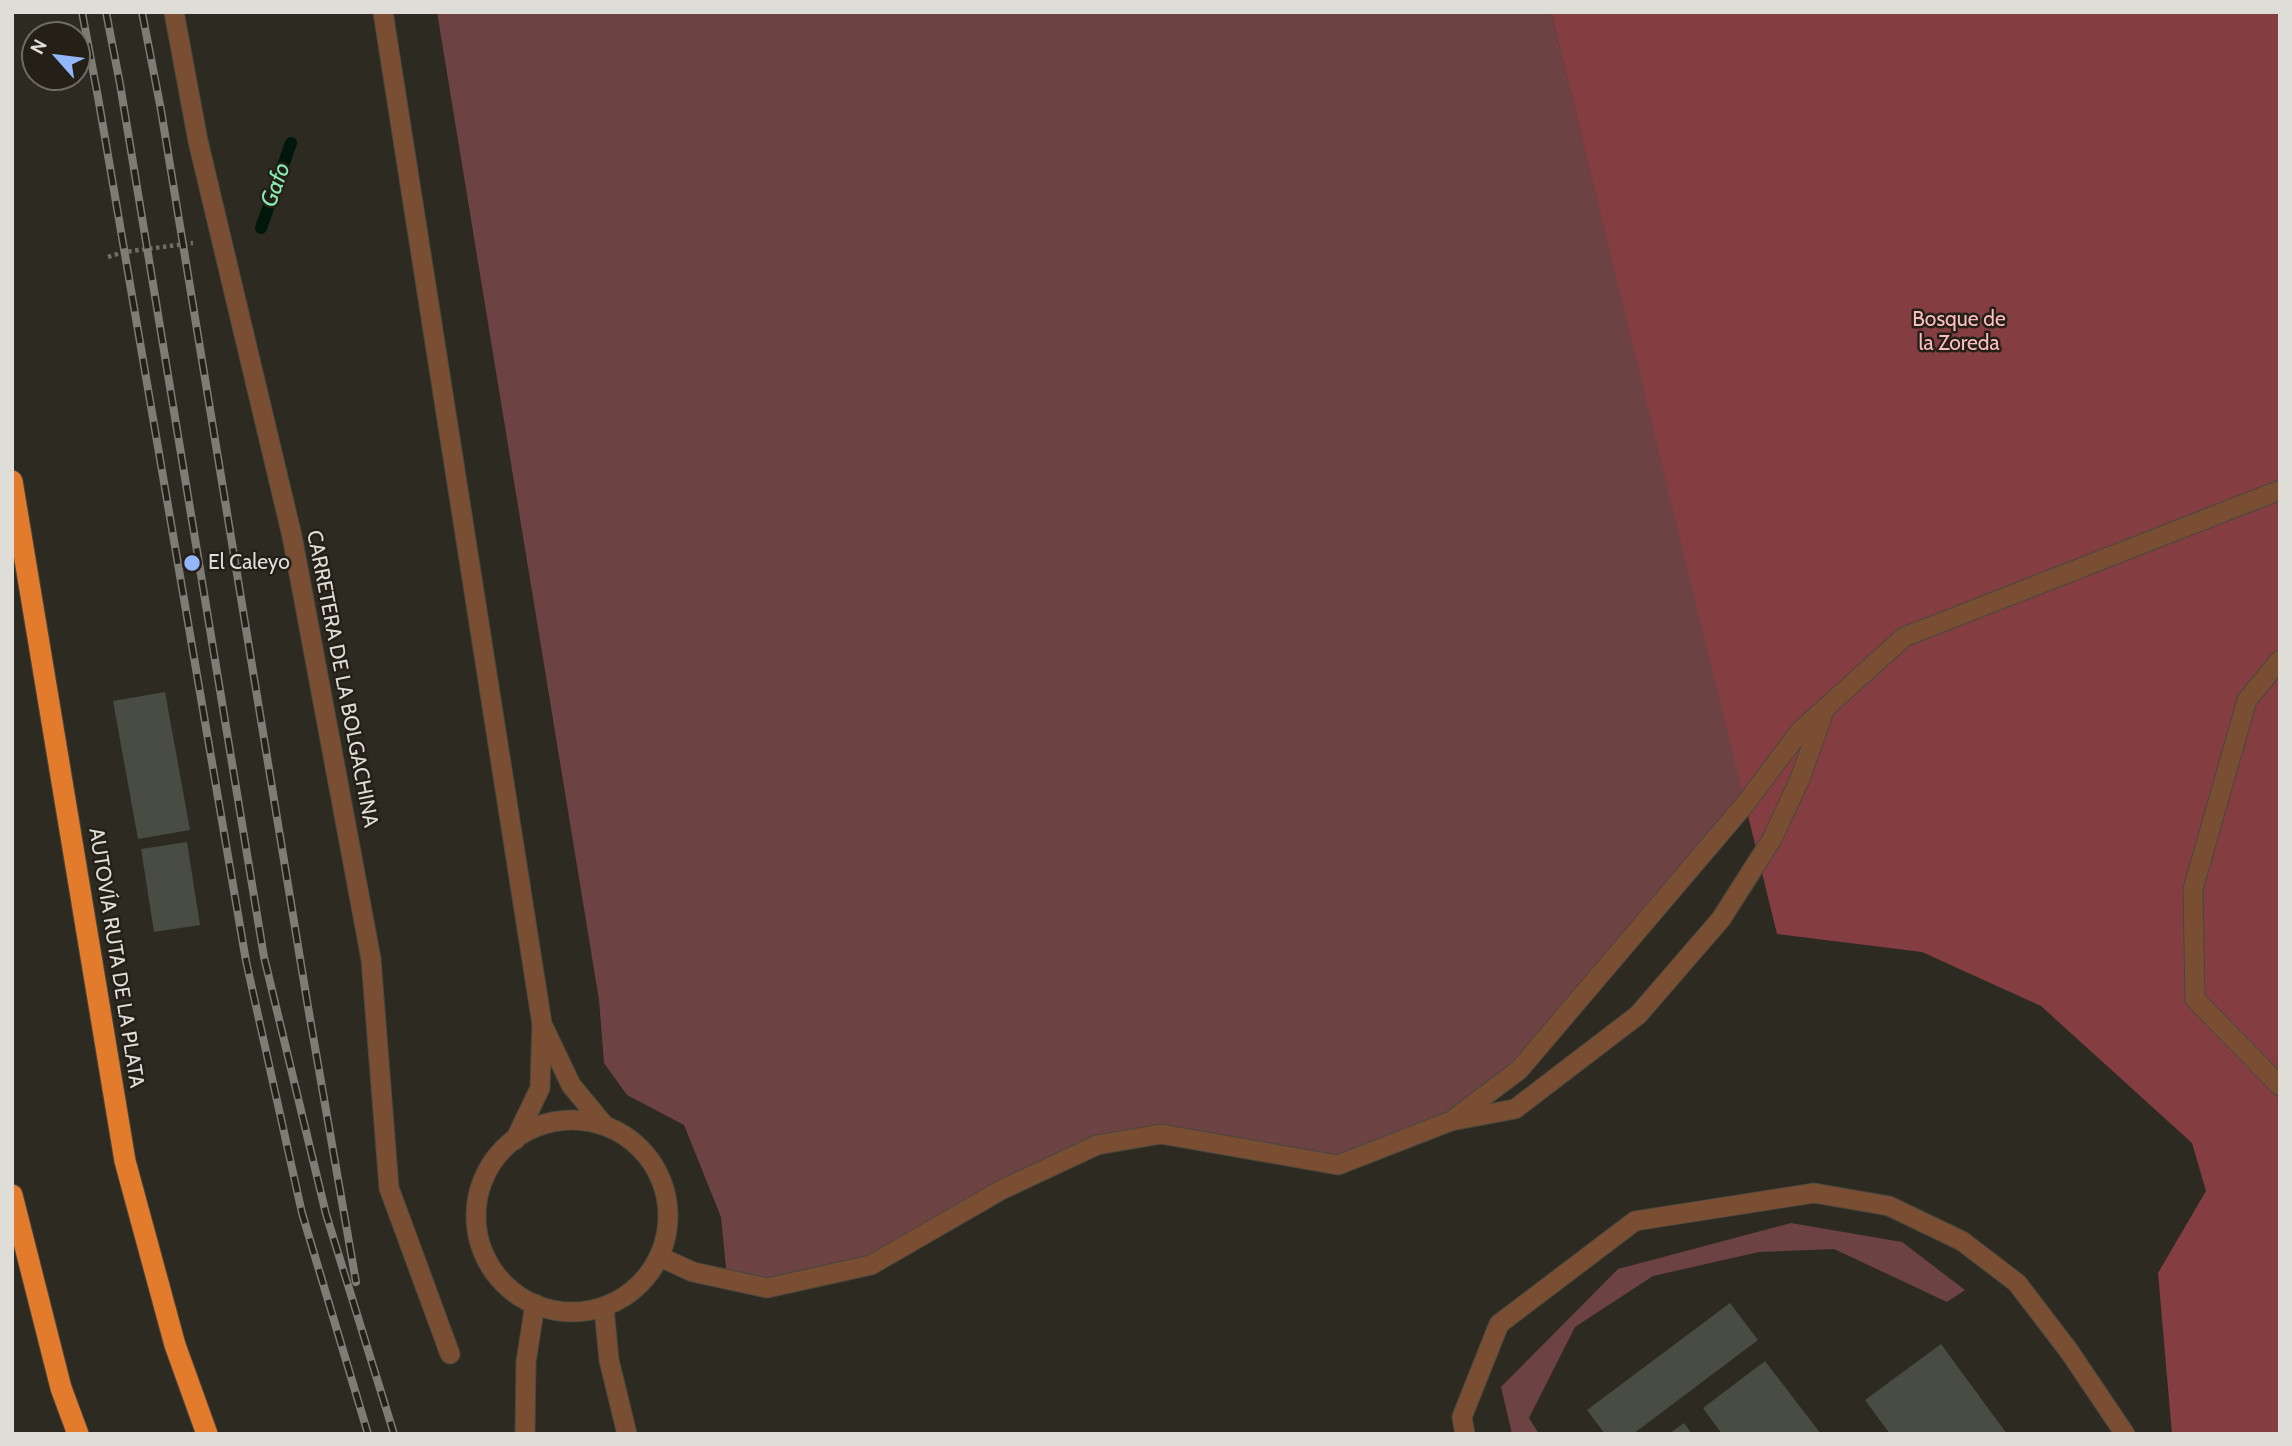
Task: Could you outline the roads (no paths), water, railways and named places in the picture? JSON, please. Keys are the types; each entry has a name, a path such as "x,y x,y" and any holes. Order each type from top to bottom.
{"highway":[{"name":"AUTOVÍA RUTA DE LA PLATA","path":"12,481 125,1161 175,1345 207,1434"},
{"path":"12,1195 61,1388 79,1434"}],"street":[{"name":"CARRETERA DE LA BOLGACHINA","path":"174,12 198,141 292,536 371,959 388,1188 450,1354"},
{"path":"383,12 542,1024 540,1088 515,1140"},
{"path":"1451,1121 1519,1070 1746,803 1800,731 1904,637 2280,490"},
{"path":"2280,660 2247,701 2193,889 2195,999 2280,1086"},
{"path":"660,1257 693,1272 766,1288 871,1265 1001,1190 1097,1145 1161,1134 1338,1165 1451,1121 1515,1109 1638,1015 1721,919 1772,839 1800,779 1825,708"},
{"path":"542,1024 571,1085 604,1125"},
{"path":"581,1119 604,1125 642,1149 662,1182 669,1213 660,1257 636,1288 604,1308 571,1313 535,1304 506,1287 485,1259 476,1228 481,1185 503,1148 532,1129 557,1121 581,1119"},
{"path":"1465,1434 1462,1417 1499,1324 1635,1221 1814,1193 1889,1206 1962,1241 2017,1283 2069,1351 2125,1434"},
{"path":"525,1434 526,1362 535,1304"},
{"path":"604,1308 609,1360 627,1434"}],"waterway":[{"name":"Gafo","path":"261,228 291,143"}],"railway":[{"path":"82,12 246,961 302,1213 368,1434"},
{"path":"106,12 264,957 326,1214 394,1434"},
{"path":"142,12 161,110 308,1007 356,1282"}],"place":[{"name":"El Caleyo","path":"192,563"}],"park label":[{"name":"Bosque de la Zoreda","path":"1959,332"}]}
